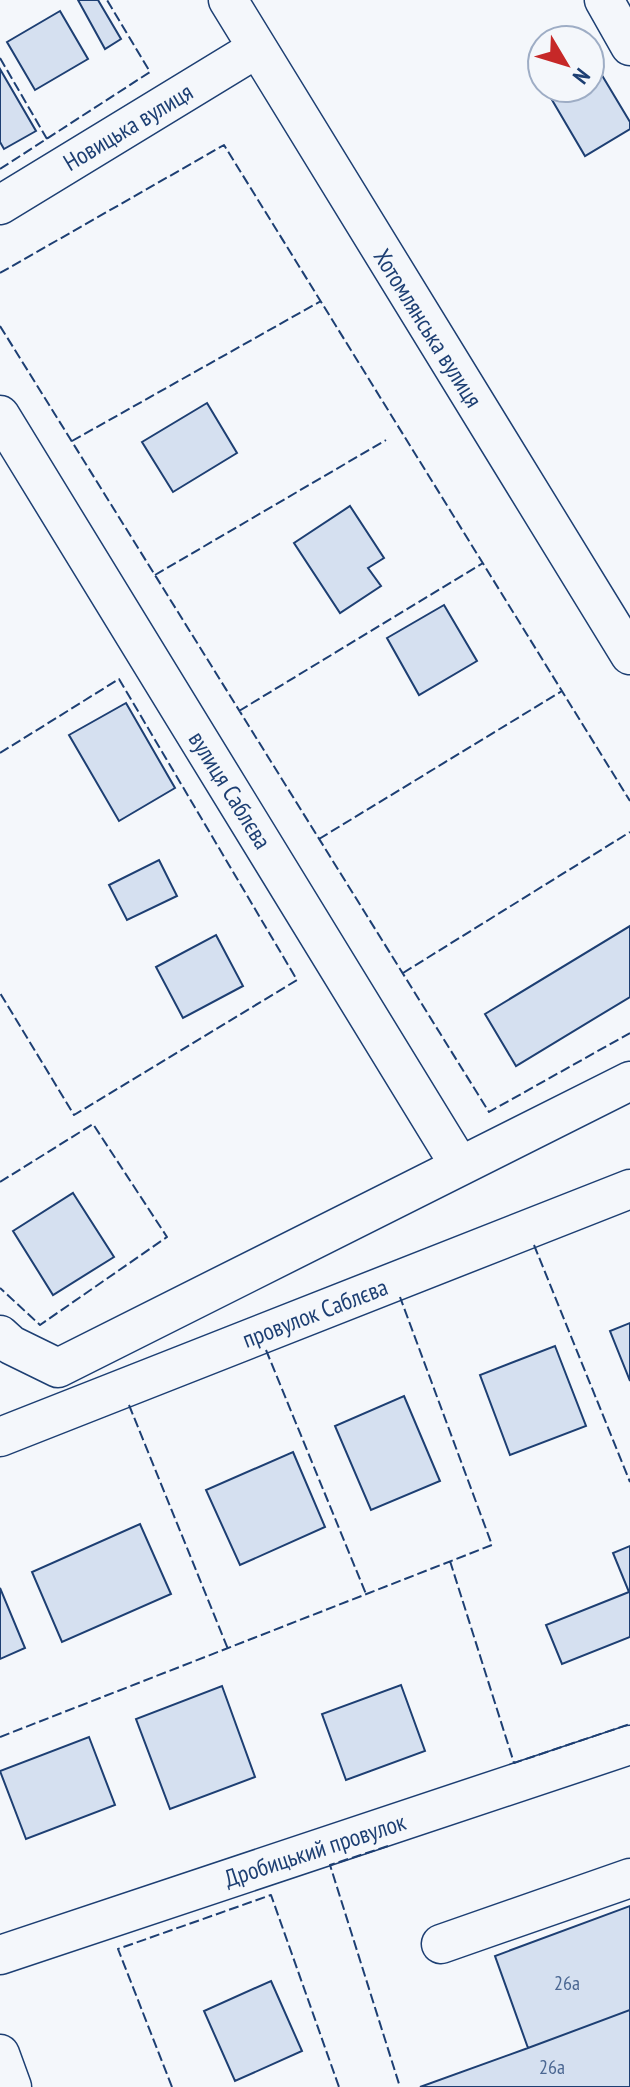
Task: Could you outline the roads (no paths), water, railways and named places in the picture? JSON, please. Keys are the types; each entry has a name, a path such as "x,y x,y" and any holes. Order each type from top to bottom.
{"street":[{"name":"Хотомлянська вулиця","path":"228,0 630,655"},
{"path":"604,0 630,46"},
{"name":"Новицька вулиця","path":"0,205 256,49"},
{"name":"вулиця Саблєва","path":"0,415 460,1166"},
{"path":"0,1335 11,1345 58,1368 630,1081"},
{"name":"провулок Саблєва","path":"0,1437 630,1189"},
{"name":"Дробицький провулок","path":"0,1955 630,1745"},
{"path":"441,1944 630,1878"},
{"path":"0,2054 12,2087"}]}
